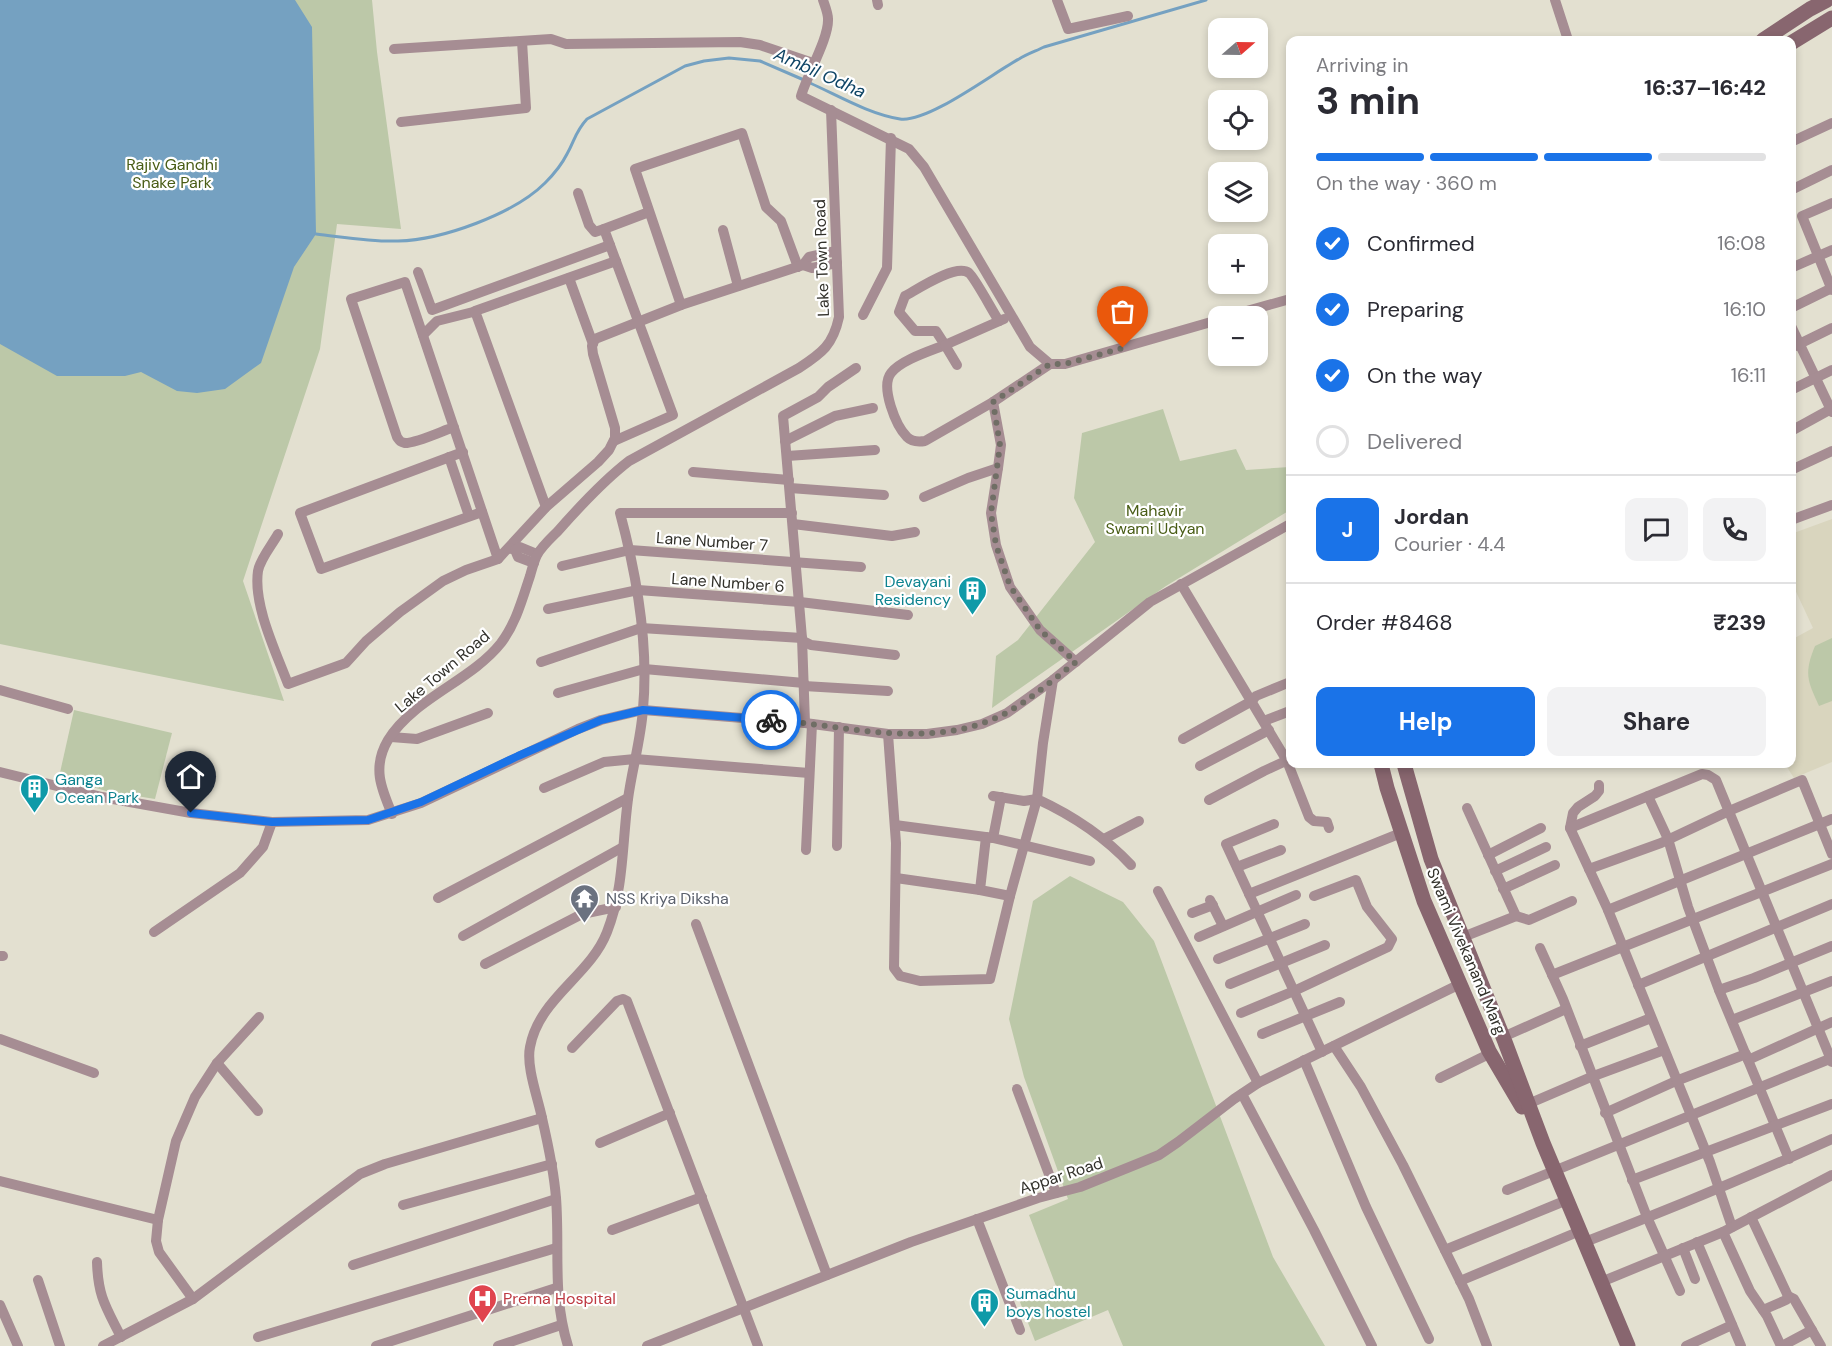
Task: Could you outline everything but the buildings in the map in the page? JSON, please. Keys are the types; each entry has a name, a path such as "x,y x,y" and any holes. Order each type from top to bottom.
{"main road":[{"path":"1770,36 1827,0"},
{"path":"1796,41 1832,18"},
{"name":"Swami Vivekanand Marg","path":"1382,768 1424,901 1491,1053 1543,1143"},
{"name":"Swami Vivekanand Marg","path":"1405,768 1431,859 1543,1143 1629,1346"}],"street":[{"path":"823,0 828,18 825,36 801,96 891,138 909,149 924,167 1030,347 1050,364"},
{"path":"1057,0 1068,29 1128,16"},
{"path":"1555,0 1567,36"},
{"path":"394,49 550,39 566,44 740,42 760,45 811,68"},
{"path":"401,122 526,108 522,41"},
{"name":"Lake Town Road","path":"392,814 381,786 379,766 391,737 405,720 486,658 500,644 519,611 536,558 604,482 629,460 759,391 820,355 831,342 839,317 831,110"},
{"path":"1796,140 1832,123"},
{"path":"681,305 635,169 742,133 766,207 781,221 800,266"},
{"path":"863,315 887,268 891,138"},
{"path":"1796,188 1832,170"},
{"path":"578,194 589,225 595,232 649,212"},
{"path":"1796,306 1832,289 1802,216 1832,203"},
{"path":"603,229 673,416 614,441"},
{"path":"723,230 738,286"},
{"path":"418,273 432,310 610,245"},
{"path":"1796,266 1832,250"},
{"path":"593,344 595,339 603,334 681,305 800,266 809,256 836,257"},
{"path":"423,335 437,321 477,311 616,261"},
{"path":"957,365 936,331 915,331 899,312 905,296 951,272 960,270 969,273 999,321"},
{"path":"278,534 258,569 258,594 288,684 346,663 366,641 436,585 466,570 498,559 512,549 546,507 598,462 614,441 615,428 593,354 593,344 569,278"},
{"path":"454,427 413,441 405,443 400,441 351,299 405,282 463,452 498,559"},
{"path":"1265,306 1286,300"},
{"path":"477,311 475,312 546,507"},
{"path":"1012,315 899,366 891,372 886,381 887,395 897,423 908,438 916,442 925,441 993,402 1050,364 1065,364 1208,323"},
{"path":"1796,346 1832,328"},
{"path":"1796,348 1816,378 1831,411 1796,428"},
{"path":"806,850 808,723 800,602 783,416 818,397 828,387 855,369"},
{"path":"1796,388 1832,370"},
{"path":"993,402 1000,445 991,513 996,545 1010,586 1040,630 1076,662"},
{"path":"785,441 835,416 873,408"},
{"path":"787,456 875,450"},
{"path":"1796,468 1832,451"},
{"path":"463,452 300,513 321,569 482,512"},
{"path":"449,457 469,516"},
{"path":"924,496 998,468"},
{"path":"693,472 884,495"},
{"path":"1796,518 1832,505"},
{"path":"568,1346 561,1325 556,1288 556,1199 552,1164 533,1080 529,1050 534,1030 550,1003 595,953 606,934 616,907 621,884 628,798 643,710 644,669 638,590 620,513 793,518 892,536 915,532"},
{"path":"0,772 102,797 191,813 272,822 368,820 392,814 421,802 578,729 601,720 643,710 808,723 888,734 927,734 982,724 1007,713 1053,680 1150,602 1286,526"},
{"path":"512,549 520,547 536,558"},
{"name":"Lane Number 7","path":"562,566 630,550 861,567"},
{"path":"1181,584 1286,757"},
{"name":"Lane Number 6","path":"548,609 638,590 800,602 908,615"},
{"path":"540,662 641,628 802,639 811,645 895,655"},
{"path":"558,693 644,669 888,691"},
{"path":"888,734 895,825 894,968 900,976 908,979 990,979 1010,896 1038,799 1043,743 1053,680"},
{"path":"1183,739 1252,701 1256,696 1286,684"},
{"path":"0,690 68,709"},
{"path":"391,737 417,739 488,713"},
{"path":"1200,766 1286,713"},
{"path":"837,846 838,727"},
{"path":"544,788 604,762 635,759 809,773"},
{"path":"1209,800 1286,761"},
{"path":"1291,768 1309,817 1314,821 1327,822 1329,828"},
{"path":"1507,1190 1832,1059 1716,780 1702,774 1570,828"},
{"path":"1589,869 1668,839 1802,780 1832,854"},
{"path":"1599,785 1599,791 1578,807 1570,817 1570,828 1608,910 1706,1152 1719,1190 1727,1229 1750,1291 1782,1346 1812,1330"},
{"path":"980,890 997,796 1024,801 1038,799 1065,812 1104,839 1131,865"},
{"path":"1648,796 1668,839 1693,920 1719,990 1789,1159"},
{"path":"438,898 628,798"},
{"path":"1467,808 1516,916"},
{"path":"1608,910 1832,819"},
{"path":"1104,839 1139,821"},
{"path":"154,932 240,873 263,848 272,822"},
{"path":"1274,824 1226,844 1323,1052"},
{"path":"895,825 990,837 1090,861"},
{"path":"1488,855 1541,828"},
{"path":"1249,894 1401,833"},
{"path":"463,936 623,847"},
{"path":"1495,871 1546,847"},
{"path":"1237,867 1281,850"},
{"path":"1552,975 1832,864"},
{"path":"1503,889 1555,865"},
{"path":"896,878 1010,896"},
{"path":"1241,1013 1294,992 1388,947 1393,941 1367,907 1356,880 1314,896"},
{"path":"1158,891 1258,1083"},
{"path":"1199,937 1296,895"},
{"path":"1463,937 1516,916 1529,920 1572,901"},
{"path":"1192,913 1212,902 1222,926"},
{"path":"1638,985 1832,904"},
{"path":"485,964 582,914 616,907"},
{"path":"696,924 827,1275"},
{"path":"1218,959 1305,924"},
{"path":"1230,984 1325,945"},
{"path":"1719,990 1832,946"},
{"path":"1540,948 1647,1217 1680,1291"},
{"path":"1732,1020 1832,981"},
{"name":"Appar Road","path":"655,1345 911,1242 1080,1187 1159,1155 1258,1083 1460,984"},
{"path":"572,1048 617,1001 623,999 627,1001 758,1346"},
{"path":"1262,1035 1340,1002"},
{"path":"1503,1037 1566,1009"},
{"path":"193,1299 159,1252 156,1241 158,1220 176,1141 195,1098 217,1063 258,1017"},
{"path":"1580,1046 1651,1018"},
{"path":"1605,1113 1676,1081 1747,1057 1832,1022"},
{"path":"0,1039 94,1073"},
{"path":"1334,1046 1348,1064 1380,1120 1460,1281 1487,1346"},
{"path":"1528,1104 1591,1077 1664,1050"},
{"path":"1440,1078 1491,1053"},
{"path":"1304,1060 1366,1208 1429,1339"},
{"path":"217,1063 258,1111"},
{"path":"1017,1089 1056,1193"},
{"path":"1242,1094 1372,1346"},
{"path":"1632,1180 1832,1104"},
{"path":"600,1143 670,1113"},
{"path":"103,1346 193,1299 360,1174 385,1164 542,1118"},
{"path":"1460,1281 1582,1236 1647,1217 1719,1190 1832,1139"},
{"path":"403,1205 552,1164"},
{"path":"1601,1282 1727,1229 1832,1175"},
{"path":"0,1181 158,1220"},
{"path":"612,1230 702,1197"},
{"path":"352,1265 556,1199"},
{"path":"1445,1250 1567,1200"},
{"path":"1751,1217 1788,1296 1794,1299 1821,1346"},
{"path":"976,1219 1020,1330"},
{"path":"1697,1242 1741,1346"},
{"path":"258,1337 556,1248"},
{"path":"1683,1248 1695,1279"},
{"path":"97,1262 100,1296 121,1337"},
{"path":"38,1280 60,1346"},
{"path":"376,1346 556,1288"},
{"path":"1763,1310 1786,1300 1788,1296"},
{"path":"0,1305 18,1346"},
{"path":"498,1346 561,1325"},
{"path":"1686,1346 1732,1326"}],"shaded area":[{"path":"1832,519 1832,762 1794,778 1788,768 1796,768 1796,637 1813,628 1796,592 1796,532"}],"green space":[{"name":"Rajiv Gandhi Snake Park","path":"0,0 372,0 401,229 337,224 320,349 243,581 284,701 0,644"},
{"name":"Mahavir Swami Udyan","path":"1163,409 1180,461 1236,449 1246,470 1286,467 1286,512 1166,586 992,708 996,656 1018,640 1095,542 1074,498 1082,433"},
{"path":"1832,638 1832,701 1819,706 1808,676 1809,663 1815,646"},
{"path":"74,710 172,733 155,799 106,791 59,777"},
{"path":"1070,876 1123,902 1154,941 1273,1257 1325,1346 1123,1346 1108,1310 1035,1341 1020,1302 1056,1286 1029,1215 1068,1199 1024,1077 1009,1019 1033,901"}],"water":[{"path":"0,0 295,0 312,27 316,234 294,267 261,363 225,389 197,393 177,391 141,372 125,376 57,376 0,344"}],"waterway":[{"name":"Ambil Odha","path":"810,83 888,117 912,118 960,96 1022,57 1044,47 1206,0"},
{"name":"Ambil Odha","path":"316,234 398,241 435,236 496,215 532,194 548,180 563,162 587,119 685,66 729,58 760,61 804,80"}],"way so far":[{"path":"771,720 888,734 927,734 957,730 982,724 1007,713 1076,662 1040,630 1010,586 996,545 991,513 1000,445 993,402 1050,364 1065,364 1123,348"}],"place":[{"name":"Devayani Residency","path":"972,616"},
{"name":"Ganga Ocean Park","path":"34,814"},
{"name":"NSS Kriya Diksha","path":"585,924"},
{"name":"Prerna Hospital","path":"482,1324"},
{"name":"Sumadhu boys hostel","path":"985,1328"}],"route":[{"path":"191,813 272,822 368,820 392,814 421,802 601,720 643,710 771,720"}]}
